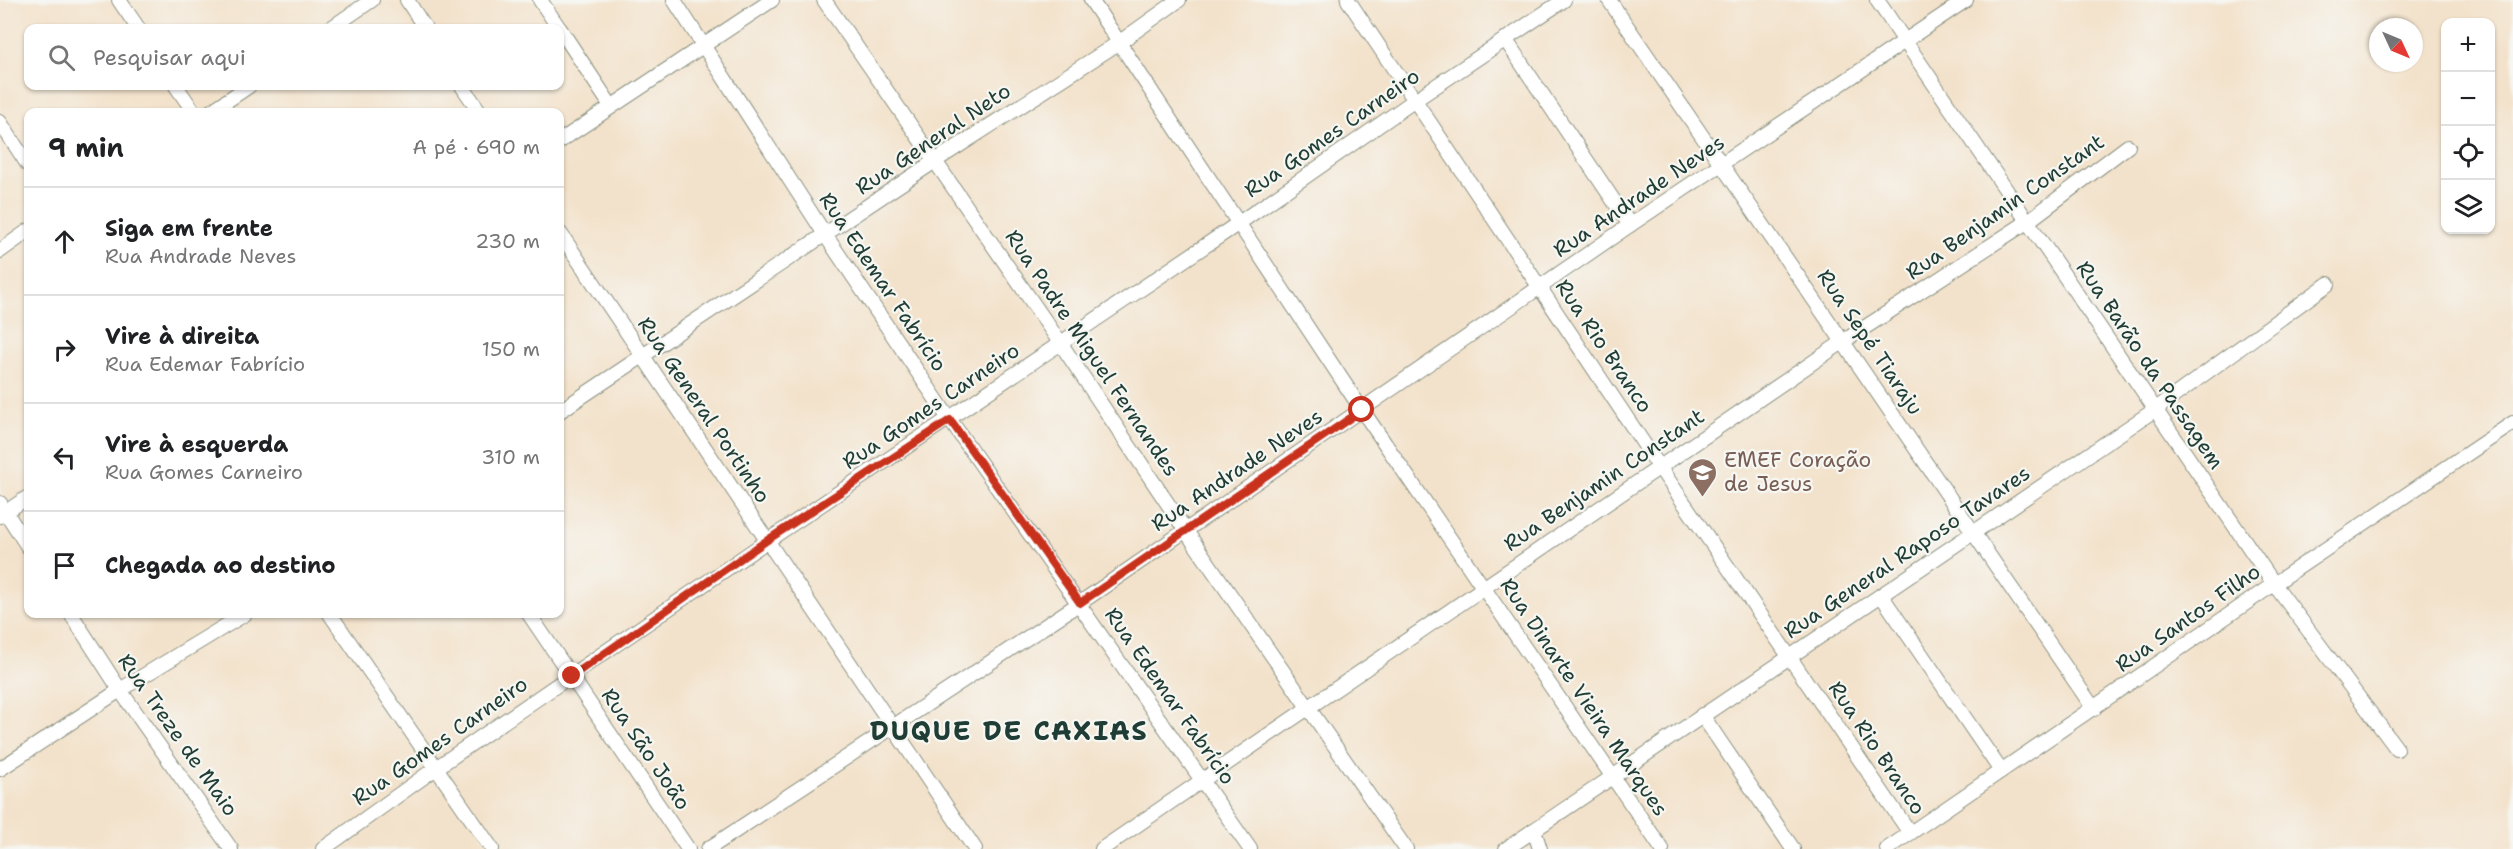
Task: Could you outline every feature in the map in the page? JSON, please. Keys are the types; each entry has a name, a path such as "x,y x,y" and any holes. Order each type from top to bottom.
{"street":[{"path":"119,0 135,24"},
{"path":"337,24 372,0"},
{"path":"407,0 423,24"},
{"path":"540,0 556,24"},
{"name":"Rua Edemar Fabrício","path":"674,0 826,236 950,420 1250,849"},
{"path":"564,138 772,0"},
{"name":"Rua Padre Miguel Fernandes","path":"824,0 1406,849"},
{"name":"Rua Dinarte Vieira Marques","path":"1091,0 1362,410 1662,849"},
{"name":"Rua General Neto","path":"564,408 826,236 935,161 1120,42 1179,0"},
{"name":"Rua Rio Branco","path":"1348,0 1660,468 1910,833"},
{"name":"Rua Gomes Carneiro","path":"323,849 436,768 766,541 950,420 1564,0"},
{"name":"Rua Sepé Tiaraju","path":"1609,0 2094,709"},
{"name":"Rua Barão da Passagem","path":"1877,0 2274,584 2397,749"},
{"name":"Rua Andrade Neves","path":"708,849 1080,603 1630,225 1966,0"},
{"path":"564,36 611,106"},
{"path":"1505,39 1630,225"},
{"path":"179,90 191,108"},
{"path":"216,108 243,90"},
{"path":"465,90 477,108"},
{"path":"0,122 24,159"},
{"name":"Rua Benjamin Constant","path":"1102,849 1844,342 2027,222 2128,146"},
{"path":"0,251 24,234"},
{"name":"Rua General Portinho","path":"564,239 975,849"},
{"name":"Rua General Raposo Tavares","path":"1506,849 2156,409 2328,284"},
{"name":"Rua Santos Filho","path":"1887,849 2513,423"},
{"path":"24,499 2,510 24,541"},
{"path":"1881,595 2001,771"},
{"name":"Rua Treze de Maio","path":"74,618 120,690 231,849"},
{"path":"0,770 120,690 238,618"},
{"path":"333,618 492,849"},
{"name":"Rua São João","path":"532,618 688,849"},
{"path":"1702,715 1793,849"},
{"path":"1534,830 1540,849"}],"place":[{"name":"EMEF Coração de Jesus","path":"1703,498"}],"district":[{"name":"DUQUE DE CAXIAS","path":"1009,730"}],"route":[{"path":"572,676 766,541 950,420 1080,603 1362,410"}]}
